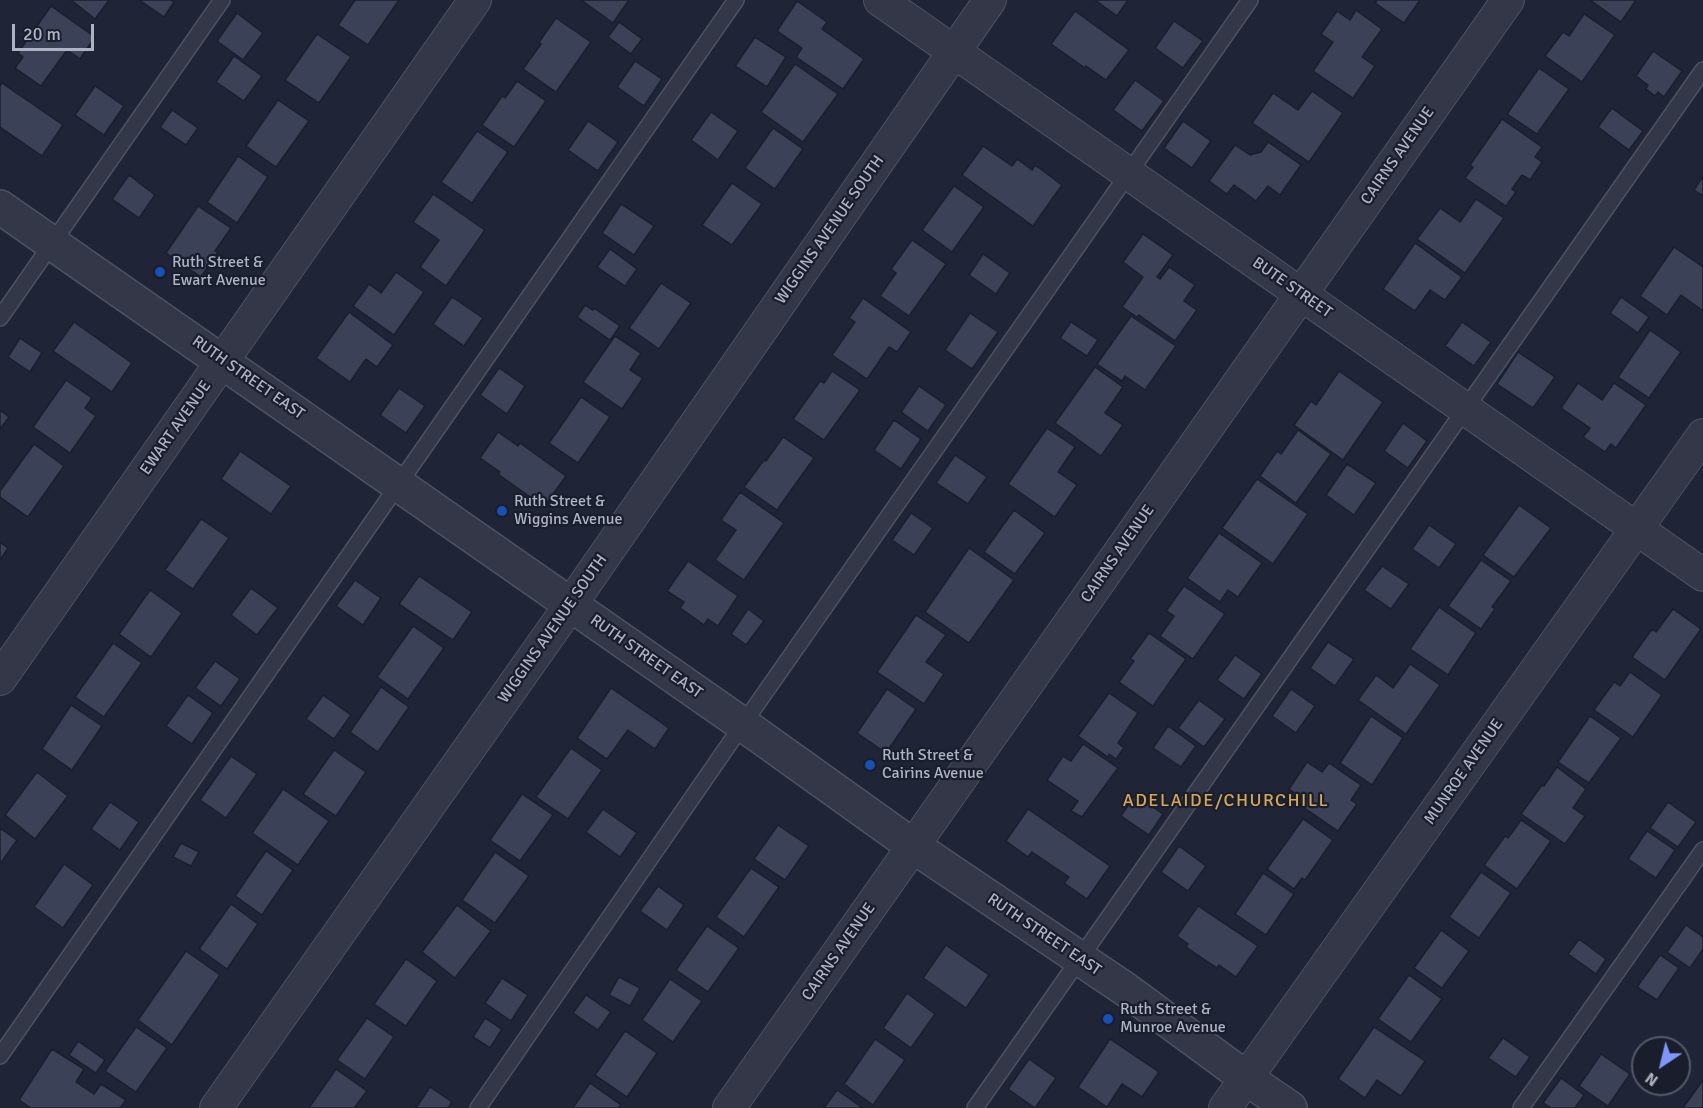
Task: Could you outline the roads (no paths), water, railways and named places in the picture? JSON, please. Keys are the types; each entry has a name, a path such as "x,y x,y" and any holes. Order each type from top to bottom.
{"street":[{"name":"EWART AVENUE","path":"0,680 475,0"},
{"name":"BUTE STREET","path":"880,0 1703,575"},
{"name":"WIGGINS AVENUE SOUTH","path":"216,1108 571,604 990,0"},
{"name":"CAIRNS AVENUE","path":"729,1108 1508,0"},
{"name":"RUTH STREET EAST","path":"0,207 743,724 913,846 1125,989 1290,1108"},
{"name":"MUNROE AVENUE","path":"1225,1108 1703,435"}],"lane":[{"path":"0,318 222,0"},
{"path":"0,1056 736,0"},
{"path":"478,1108 743,724 1250,0"},
{"path":"975,1108 1703,70"},
{"path":"1521,1108 1703,849"}],"place":[{"name":"Ruth Street & Ewart Avenue","path":"160,272"},
{"name":"Ruth Street & Wiggins Avenue","path":"502,511"},
{"name":"Ruth Street & Cairins Avenue","path":"870,765"},
{"name":"Ruth Street & Munroe Avenue","path":"1108,1019"}],"district":[{"name":"ADELAIDE/CHURCHILL","path":"1226,801"}]}
